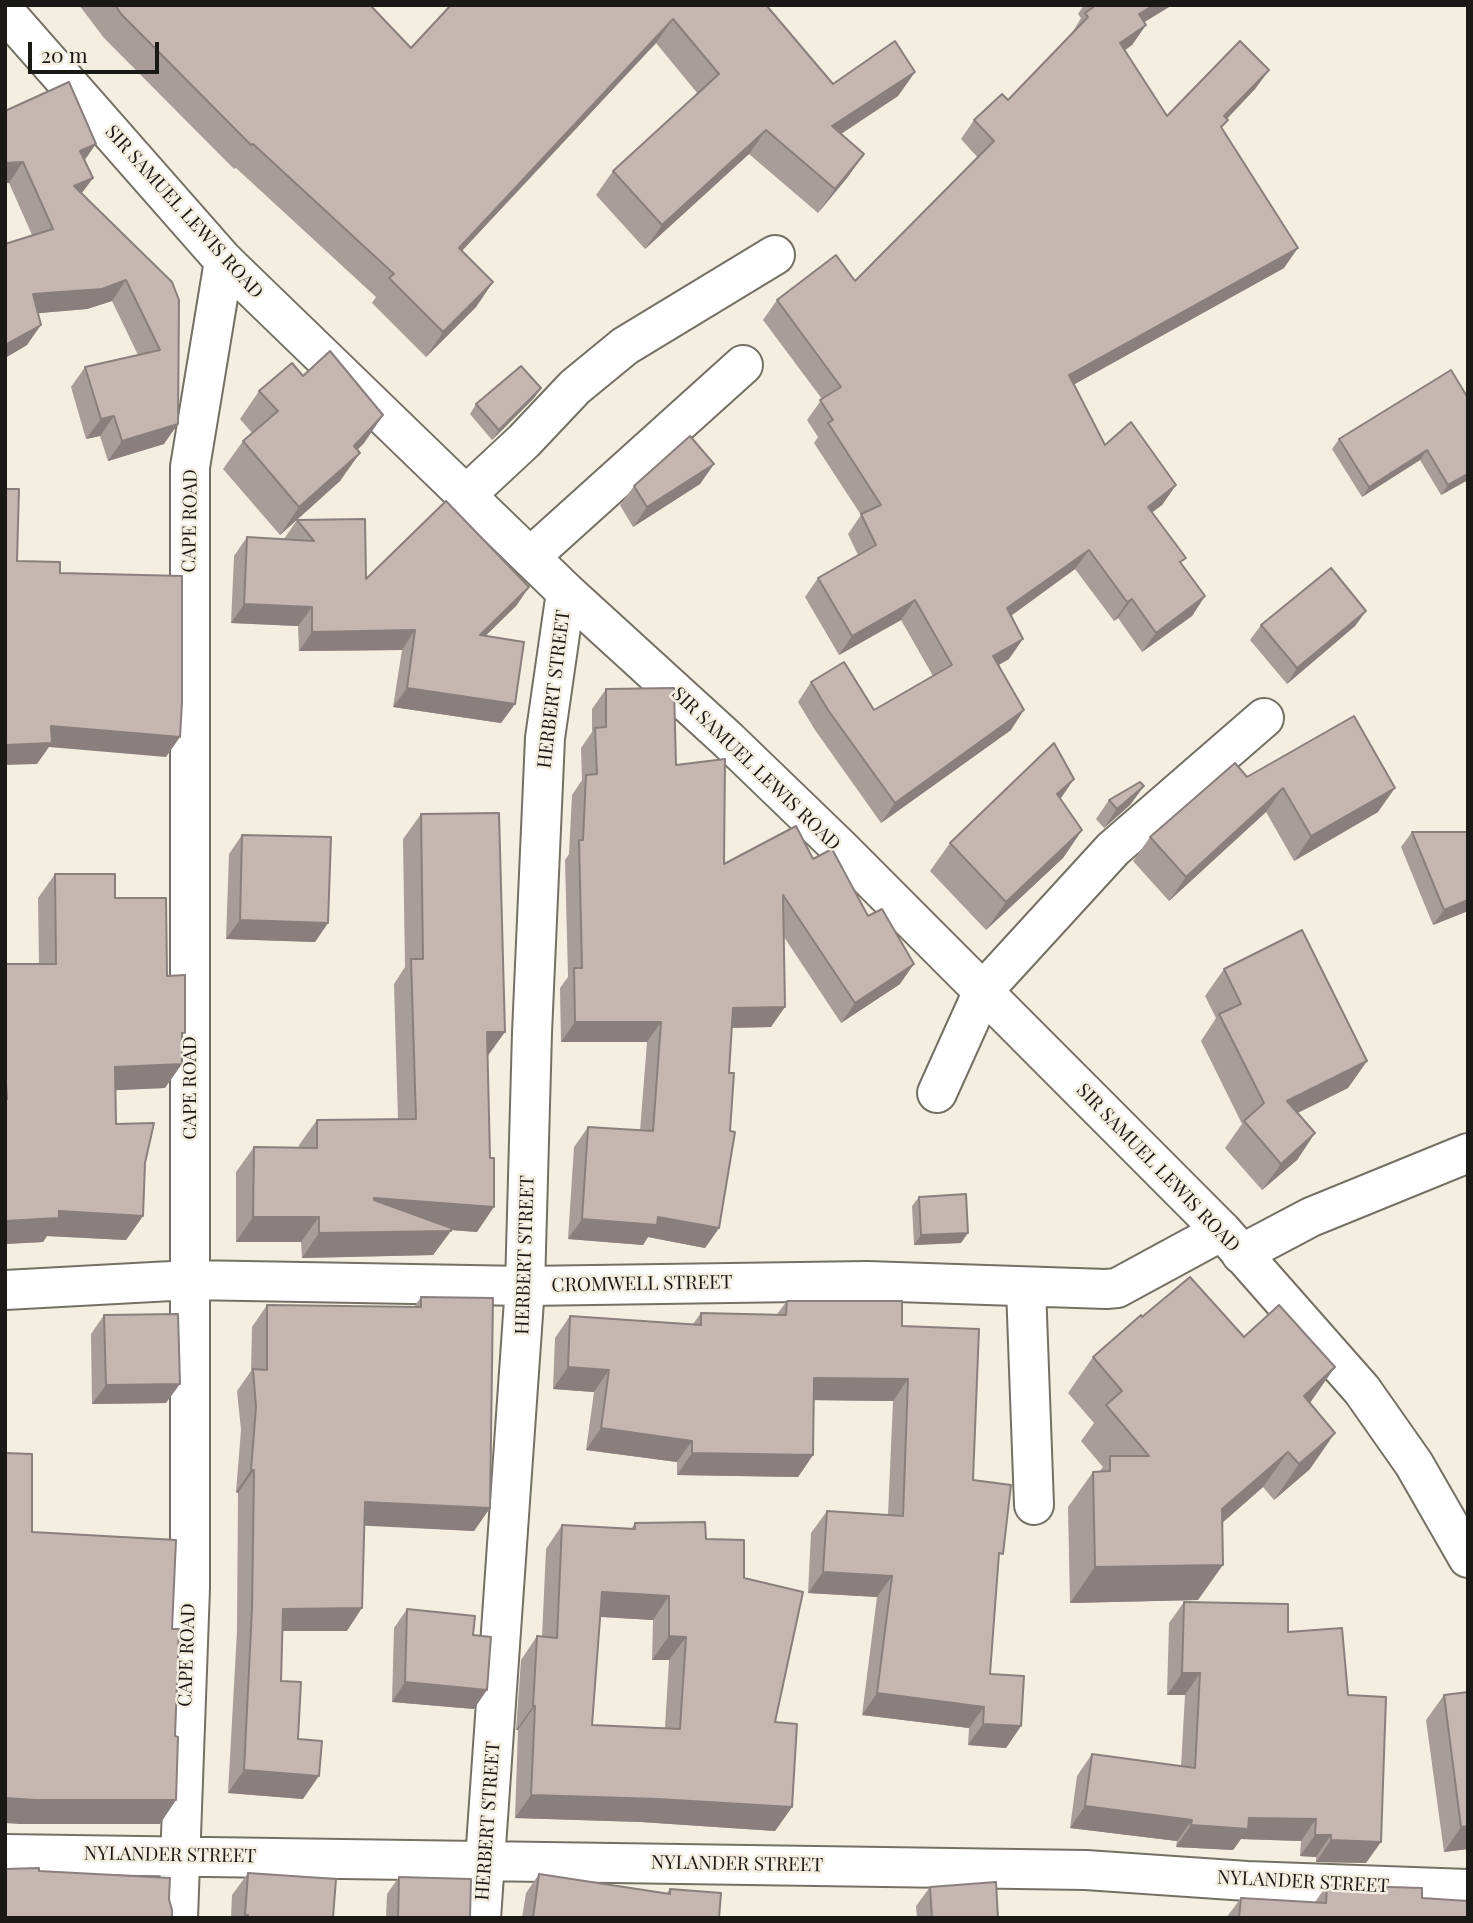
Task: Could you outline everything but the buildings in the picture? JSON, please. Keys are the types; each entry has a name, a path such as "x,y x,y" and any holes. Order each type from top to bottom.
{"street":[{"name":"SIR SAMUEL LEWIS ROAD","path":"5,12 224,261 566,592 727,738 1232,1242 1362,1390 1414,1464 1468,1558"},
{"path":"466,495 524,441 575,387 625,346 775,255"},
{"name":"CAPE ROAD","path":"178,1918 190,1588 190,467 224,261"},
{"path":"530,557 743,365"},
{"name":"HERBERT STREET","path":"481,1918 525,1286 532,1033 545,738 566,592"},
{"path":"937,1093 983,991 1113,849 1264,718"},
{"name":"CROMWELL STREET","path":"5,1290 190,1280 525,1286 867,1281 1026,1288 1117,1288 1232,1242 1311,1217 1468,1153"},
{"path":"1026,1288 1034,1504"},
{"name":"NYLANDER STREET","path":"5,1854 1086,1870 1247,1881 1468,1889"}]}
